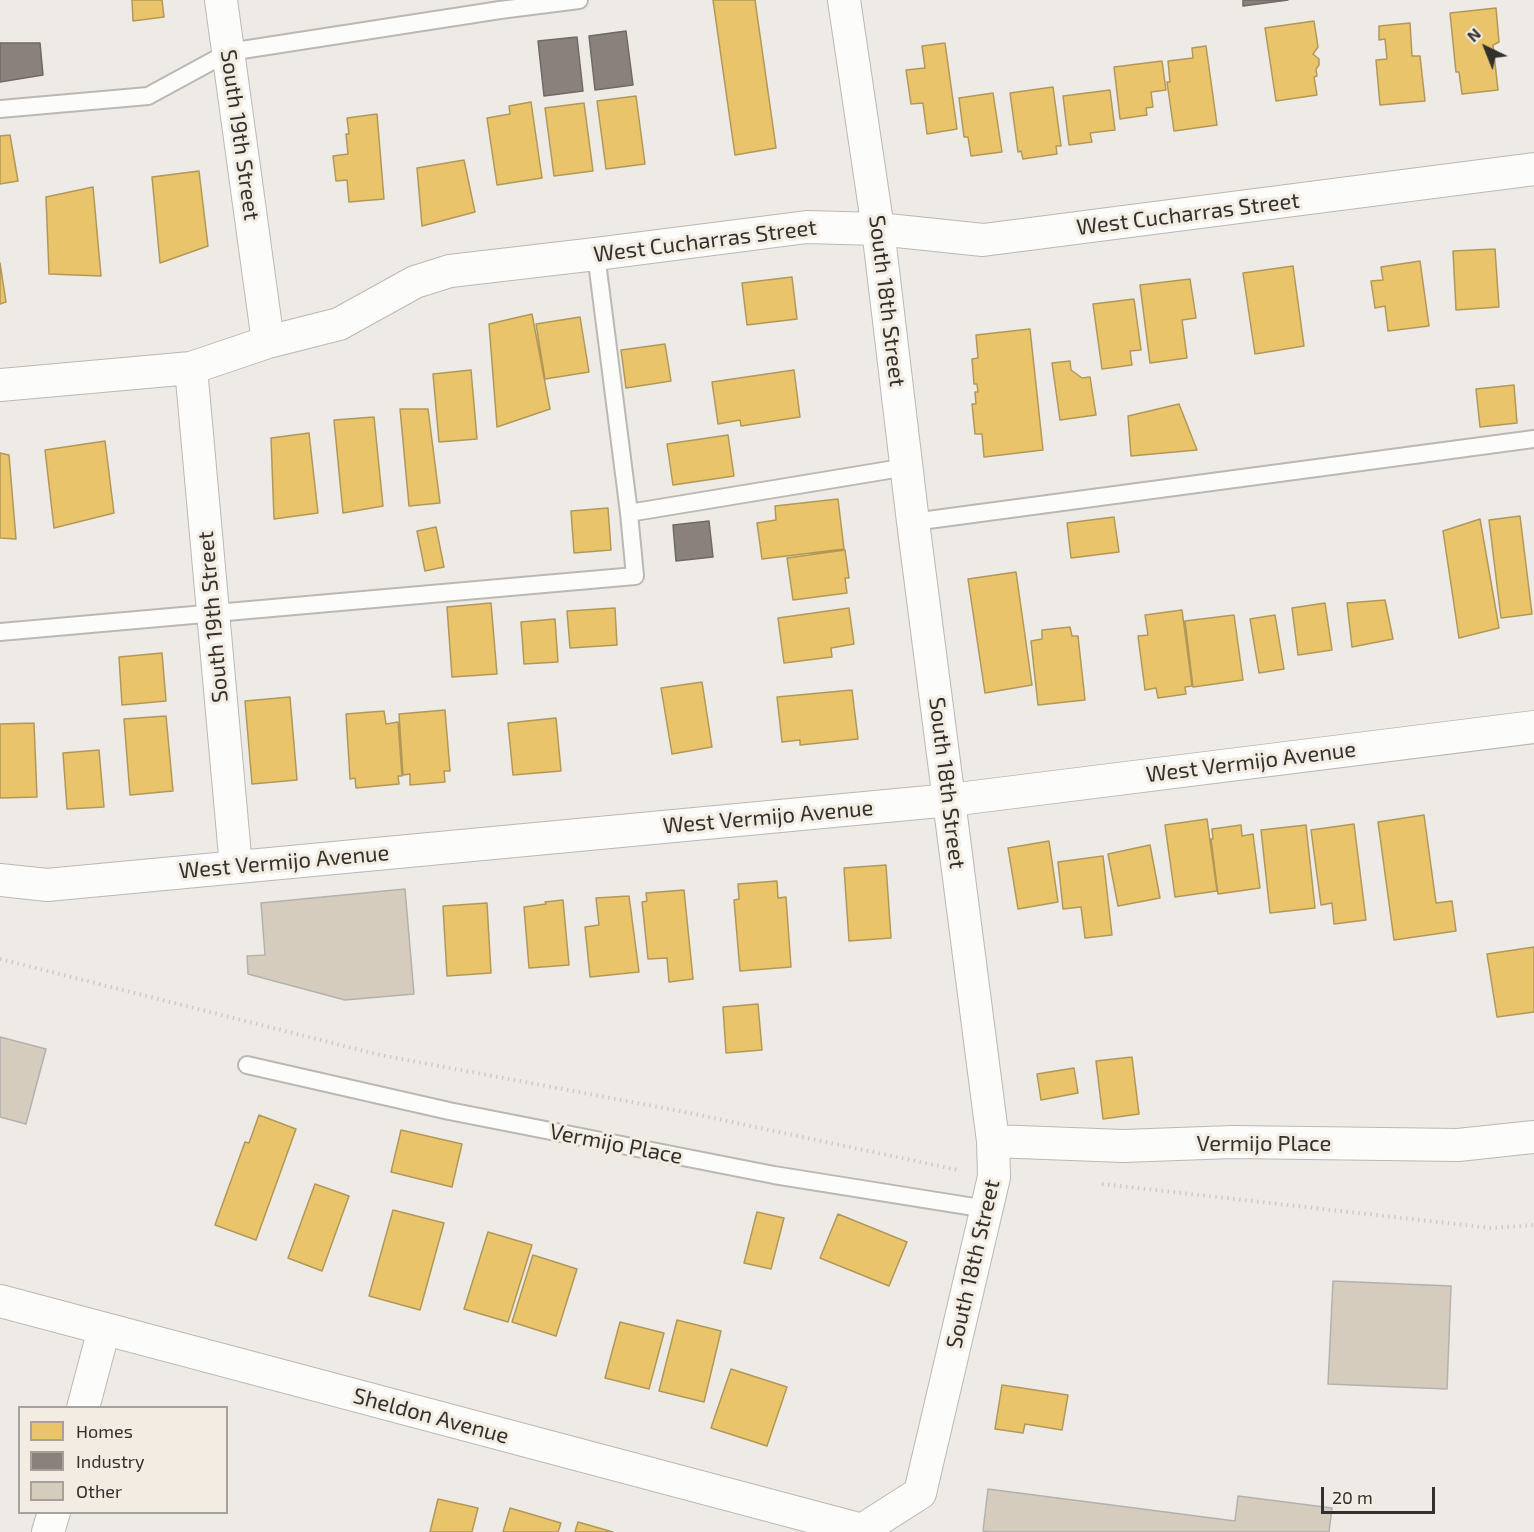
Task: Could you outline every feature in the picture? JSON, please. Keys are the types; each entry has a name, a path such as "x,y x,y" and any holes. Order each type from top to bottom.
{"street":[{"name":"South 19th Street","path":"221,0 268,342"},
{"name":"South 18th Street","path":"844,0 878,229 913,522 993,1141 994,1177 920,1493 862,1530"},
{"name":"West Cucharras Street","path":"0,385 191,368 268,342 339,324 415,282 450,271 807,226 878,229 983,240 1534,169"},
{"name":"South 19th Street","path":"191,368 236,867"},
{"name":"West Vermijo Avenue","path":"0,880 47,885 950,800 1534,727"},
{"name":"Vermijo Place","path":"993,1141 1123,1146 1233,1142 1458,1145 1534,1137"},
{"name":"Sheldon Avenue","path":"0,1301 862,1530"},
{"path":"83,1406 104,1329"},
{"path":"48,1532 53,1514"}],"lane":[{"path":"0,109 148,96 229,52 579,0"},
{"path":"0,632 635,576 596,254"},
{"path":"913,522 1534,439"},
{"path":"629,513 907,467"},
{"name":"Vermijo Place","path":"247,1065 449,1111 774,1175 987,1209"}],"path":[{"path":"0,959 380,1056 680,1111 994,1177"},
{"path":"1093,1183 1491,1228 1534,1225"}],"building: Homes":[{"path":"132,0 162,0 164,17 133,21"},
{"path":"713,0 755,0 776,148 735,155"},
{"path":"1496,8 1499,42 1493,45 1498,90 1462,94 1459,72 1456,72 1450,13"},
{"path":"1314,21 1318,47 1313,54 1319,59 1316,69 1317,76 1314,77 1317,95 1276,101 1265,28"},
{"path":"1410,23 1412,56 1420,56 1425,101 1380,105 1376,60 1387,59 1385,39 1379,40 1379,26"},
{"path":"945,43 957,129 927,134 923,103 911,104 906,70 925,68 922,46"},
{"path":"1206,46 1217,125 1174,131 1167,82 1170,82 1168,61 1193,58 1192,48"},
{"path":"1162,61 1166,90 1151,92 1153,107 1146,108 1147,115 1120,119 1114,67"},
{"path":"1053,87 1061,146 1056,146 1057,154 1023,159 1021,151 1018,152 1010,93"},
{"path":"1110,90 1115,130 1090,133 1092,142 1069,145 1063,96"},
{"path":"993,93 1002,152 971,156 968,137 964,137 959,98"},
{"path":"636,96 645,164 606,169 597,101"},
{"path":"531,102 542,178 497,185 487,118 510,114 509,106"},
{"path":"584,103 593,171 554,176 545,108"},
{"path":"377,114 384,199 349,202 347,180 336,181 333,156 348,154 347,118"},
{"path":"10,135 18,181 0,184 0,136"},
{"path":"464,160 475,212 422,226 417,168"},
{"path":"199,171 208,246 160,263 152,177"},
{"path":"93,187 101,276 49,274 46,197"},
{"path":"1495,249 1499,307 1456,310 1453,251"},
{"path":"1420,261 1429,326 1388,331 1385,306 1375,308 1371,281 1383,280 1381,267"},
{"path":"0,263 6,302 0,304"},
{"path":"1293,266 1304,346 1255,354 1243,273"},
{"path":"792,277 797,319 747,325 742,283"},
{"path":"1190,279 1196,318 1182,320 1187,358 1150,363 1140,285"},
{"path":"1134,299 1141,350 1130,351 1132,365 1102,369 1093,304"},
{"path":"532,314 550,409 497,427 489,324"},
{"path":"580,317 589,372 545,379 536,324"},
{"path":"1030,329 1043,450 984,457 982,434 975,434 972,404 976,404 975,392 978,392 977,384 974,384 972,359 978,358 976,335"},
{"path":"665,344 671,381 626,388 621,350"},
{"path":"1070,361 1071,370 1082,378 1090,377 1096,415 1060,420 1052,363"},
{"path":"471,370 477,439 439,442 433,374"},
{"path":"794,370 800,417 741,426 740,420 718,424 712,382"},
{"path":"1514,385 1517,423 1480,427 1476,389"},
{"path":"1179,404 1197,450 1131,456 1128,416"},
{"path":"400,409 428,409 440,503 409,506"},
{"path":"374,417 383,506 343,513 334,420"},
{"path":"309,433 318,513 274,519 271,438"},
{"path":"728,435 734,476 673,485 667,444"},
{"path":"105,441 114,513 54,528 45,450"},
{"path":"0,453 9,455 16,539 0,538"},
{"path":"838,499 844,549 762,559 757,523 776,520 775,506"},
{"path":"608,508 611,550 574,553 571,511"},
{"path":"1520,516 1532,614 1501,618 1489,520"},
{"path":"1114,517 1119,552 1071,558 1067,523"},
{"path":"1480,519 1499,628 1459,638 1443,531"},
{"path":"436,527 444,567 425,571 417,531"},
{"path":"845,550 849,578 845,578 847,593 793,600 787,558"},
{"path":"1016,572 1032,685 985,693 968,579"},
{"path":"1385,600 1393,639 1352,647 1347,603"},
{"path":"491,603 497,674 452,677 447,607"},
{"path":"1325,603 1332,650 1298,655 1292,608"},
{"path":"615,608 617,645 570,648 567,611"},
{"path":"849,608 854,644 831,648 832,657 784,663 778,618"},
{"path":"1182,610 1192,686 1185,687 1186,694 1158,698 1156,688 1145,690 1138,636 1148,635 1145,615"},
{"path":"1234,615 1243,680 1193,687 1185,621"},
{"path":"1275,615 1284,669 1259,673 1250,619"},
{"path":"555,619 558,662 524,664 521,622"},
{"path":"1070,627 1072,636 1078,636 1085,700 1038,705 1031,641 1042,639 1042,630"},
{"path":"162,653 166,701 122,705 119,657"},
{"path":"702,682 712,747 672,754 661,688"},
{"path":"852,690 858,739 800,745 800,740 782,742 777,697"},
{"path":"290,697 297,780 252,784 245,701"},
{"path":"445,710 450,771 444,771 445,782 410,785 410,774 403,775 399,714"},
{"path":"384,711 386,724 398,722 402,776 398,776 399,784 356,788 355,778 350,779 346,714"},
{"path":"166,716 173,791 130,795 124,719"},
{"path":"556,718 561,771 513,775 508,723"},
{"path":"34,723 37,797 0,798 0,724"},
{"path":"99,750 104,807 67,809 63,753"},
{"path":"1424,815 1436,903 1452,901 1456,931 1394,940 1378,822"},
{"path":"1207,819 1217,891 1175,897 1165,825"},
{"path":"1354,824 1366,920 1334,924 1332,903 1321,905 1311,830"},
{"path":"1241,825 1242,836 1253,834 1260,888 1218,894 1211,839 1213,839 1212,829"},
{"path":"1306,825 1315,908 1270,913 1261,830"},
{"path":"1049,841 1058,902 1018,909 1008,848"},
{"path":"1150,845 1160,898 1118,906 1108,854"},
{"path":"1103,856 1112,935 1085,938 1081,907 1063,909 1058,862"},
{"path":"886,865 891,938 849,941 844,868"},
{"path":"777,881 778,898 786,897 791,967 740,971 734,900 739,899 738,884"},
{"path":"684,890 693,979 669,982 667,958 648,959 642,902 647,901 646,893"},
{"path":"629,896 639,972 590,977 585,927 599,925 596,898"},
{"path":"563,900 569,965 529,968 524,907"},
{"path":"487,903 491,973 447,976 443,906"},
{"path":"1534,947 1534,1012 1497,1017 1487,954"},
{"path":"758,1004 762,1050 726,1053 723,1007"},
{"path":"1132,1057 1139,1114 1103,1119 1096,1061"},
{"path":"1074,1068 1078,1093 1041,1100 1037,1074"},
{"path":"259,1115 296,1129 256,1240 215,1225 245,1142 249,1143"},
{"path":"401,1130 462,1144 452,1187 391,1172"},
{"path":"315,1184 349,1196 322,1271 288,1258"},
{"path":"393,1210 444,1223 420,1310 369,1296"},
{"path":"757,1212 784,1218 771,1269 744,1263"},
{"path":"838,1214 907,1242 889,1286 820,1258"},
{"path":"488,1232 532,1245 508,1322 464,1309"},
{"path":"533,1255 577,1269 556,1336 512,1322"},
{"path":"677,1320 721,1331 704,1402 659,1391"},
{"path":"620,1322 664,1333 649,1389 605,1378"},
{"path":"731,1369 787,1387 767,1446 711,1428"},
{"path":"1002,1385 1068,1395 1062,1430 1025,1424 1023,1433 995,1429"},
{"path":"438,1499 478,1508 472,1532 430,1532"},
{"path":"510,1508 561,1523 558,1532 503,1532"},
{"path":"578,1522 613,1532 575,1532"}],"building: Industry":[{"path":"1243,0 1288,0 1243,6"},
{"path":"626,31 633,85 595,90 589,36"},
{"path":"577,37 583,91 544,96 538,41"},
{"path":"0,43 40,43 43,75 0,82"},
{"path":"709,521 713,557 676,561 673,525"}],"building: Other":[{"path":"405,889 414,994 345,1000 248,974 247,956 265,955 261,903"},
{"path":"0,1037 46,1049 26,1124 0,1117"},
{"path":"1333,1281 1451,1286 1447,1389 1328,1384"},
{"path":"988,1489 1235,1521 1238,1496 1332,1508 1329,1532 992,1532 983,1531"}]}
